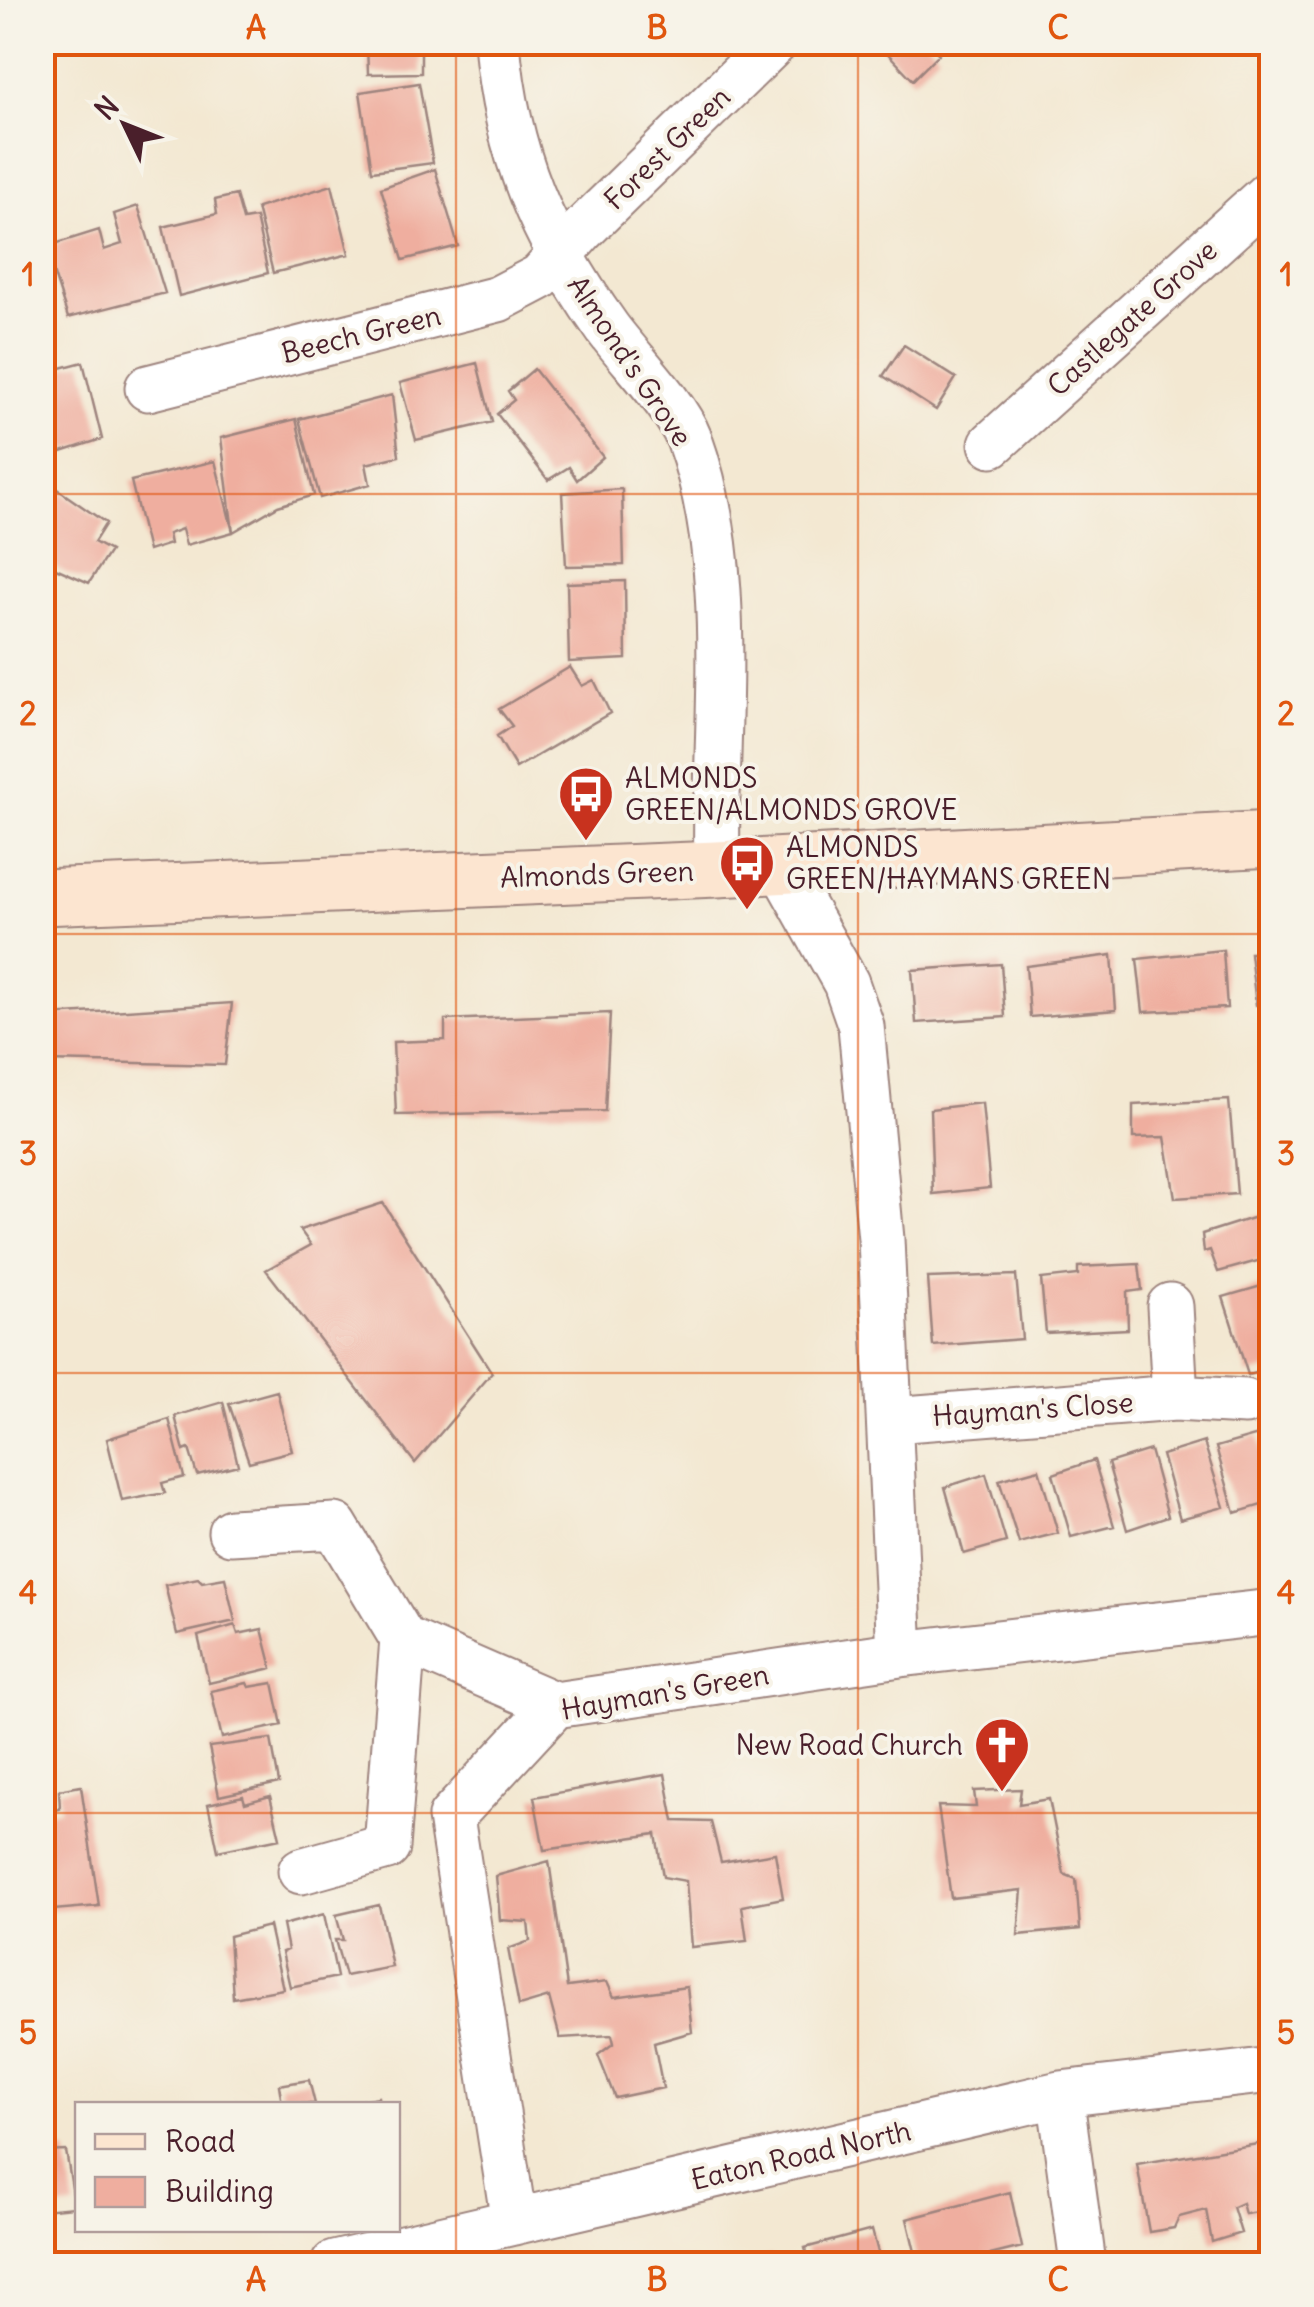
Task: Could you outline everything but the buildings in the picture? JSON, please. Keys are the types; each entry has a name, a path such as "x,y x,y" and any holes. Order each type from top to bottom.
{"street":[{"name":"Almond's Grove","path":"496,42 511,142 561,255 687,434 710,508 718,604 717,869"},
{"name":"Forest Green","path":"561,255 775,42"},
{"name":"Castlegate Grove","path":"992,444 1272,191"},
{"name":"Beech Green","path":"148,388 498,299 540,277 561,255"},
{"name":"Almonds Green","path":"42,897 717,869 1272,839"},
{"path":"779,864 846,983 861,1026 892,1420 900,1654"},
{"path":"1170,1306 1175,1398"},
{"name":"Hayman's Close","path":"892,1420 1175,1398 1245,1402"},
{"path":"230,1532 336,1526 403,1639 387,1848 301,1871"},
{"name":"Hayman's Green","path":"514,2222 451,1817 555,1706 900,1654 1272,1612"},
{"path":"403,1639 555,1706"},
{"name":"Eaton Road North","path":"334,2264 1060,2094 1272,2070"},
{"path":"1060,2094 1083,2264"}],"place":[{"name":"ALMONDS GREEN/ALMONDS GROVE","path":"586,843"},
{"name":"ALMONDS GREEN/HAYMANS GREEN","path":"747,912"},
{"name":"New Road Church","path":"1002,1794"}]}
